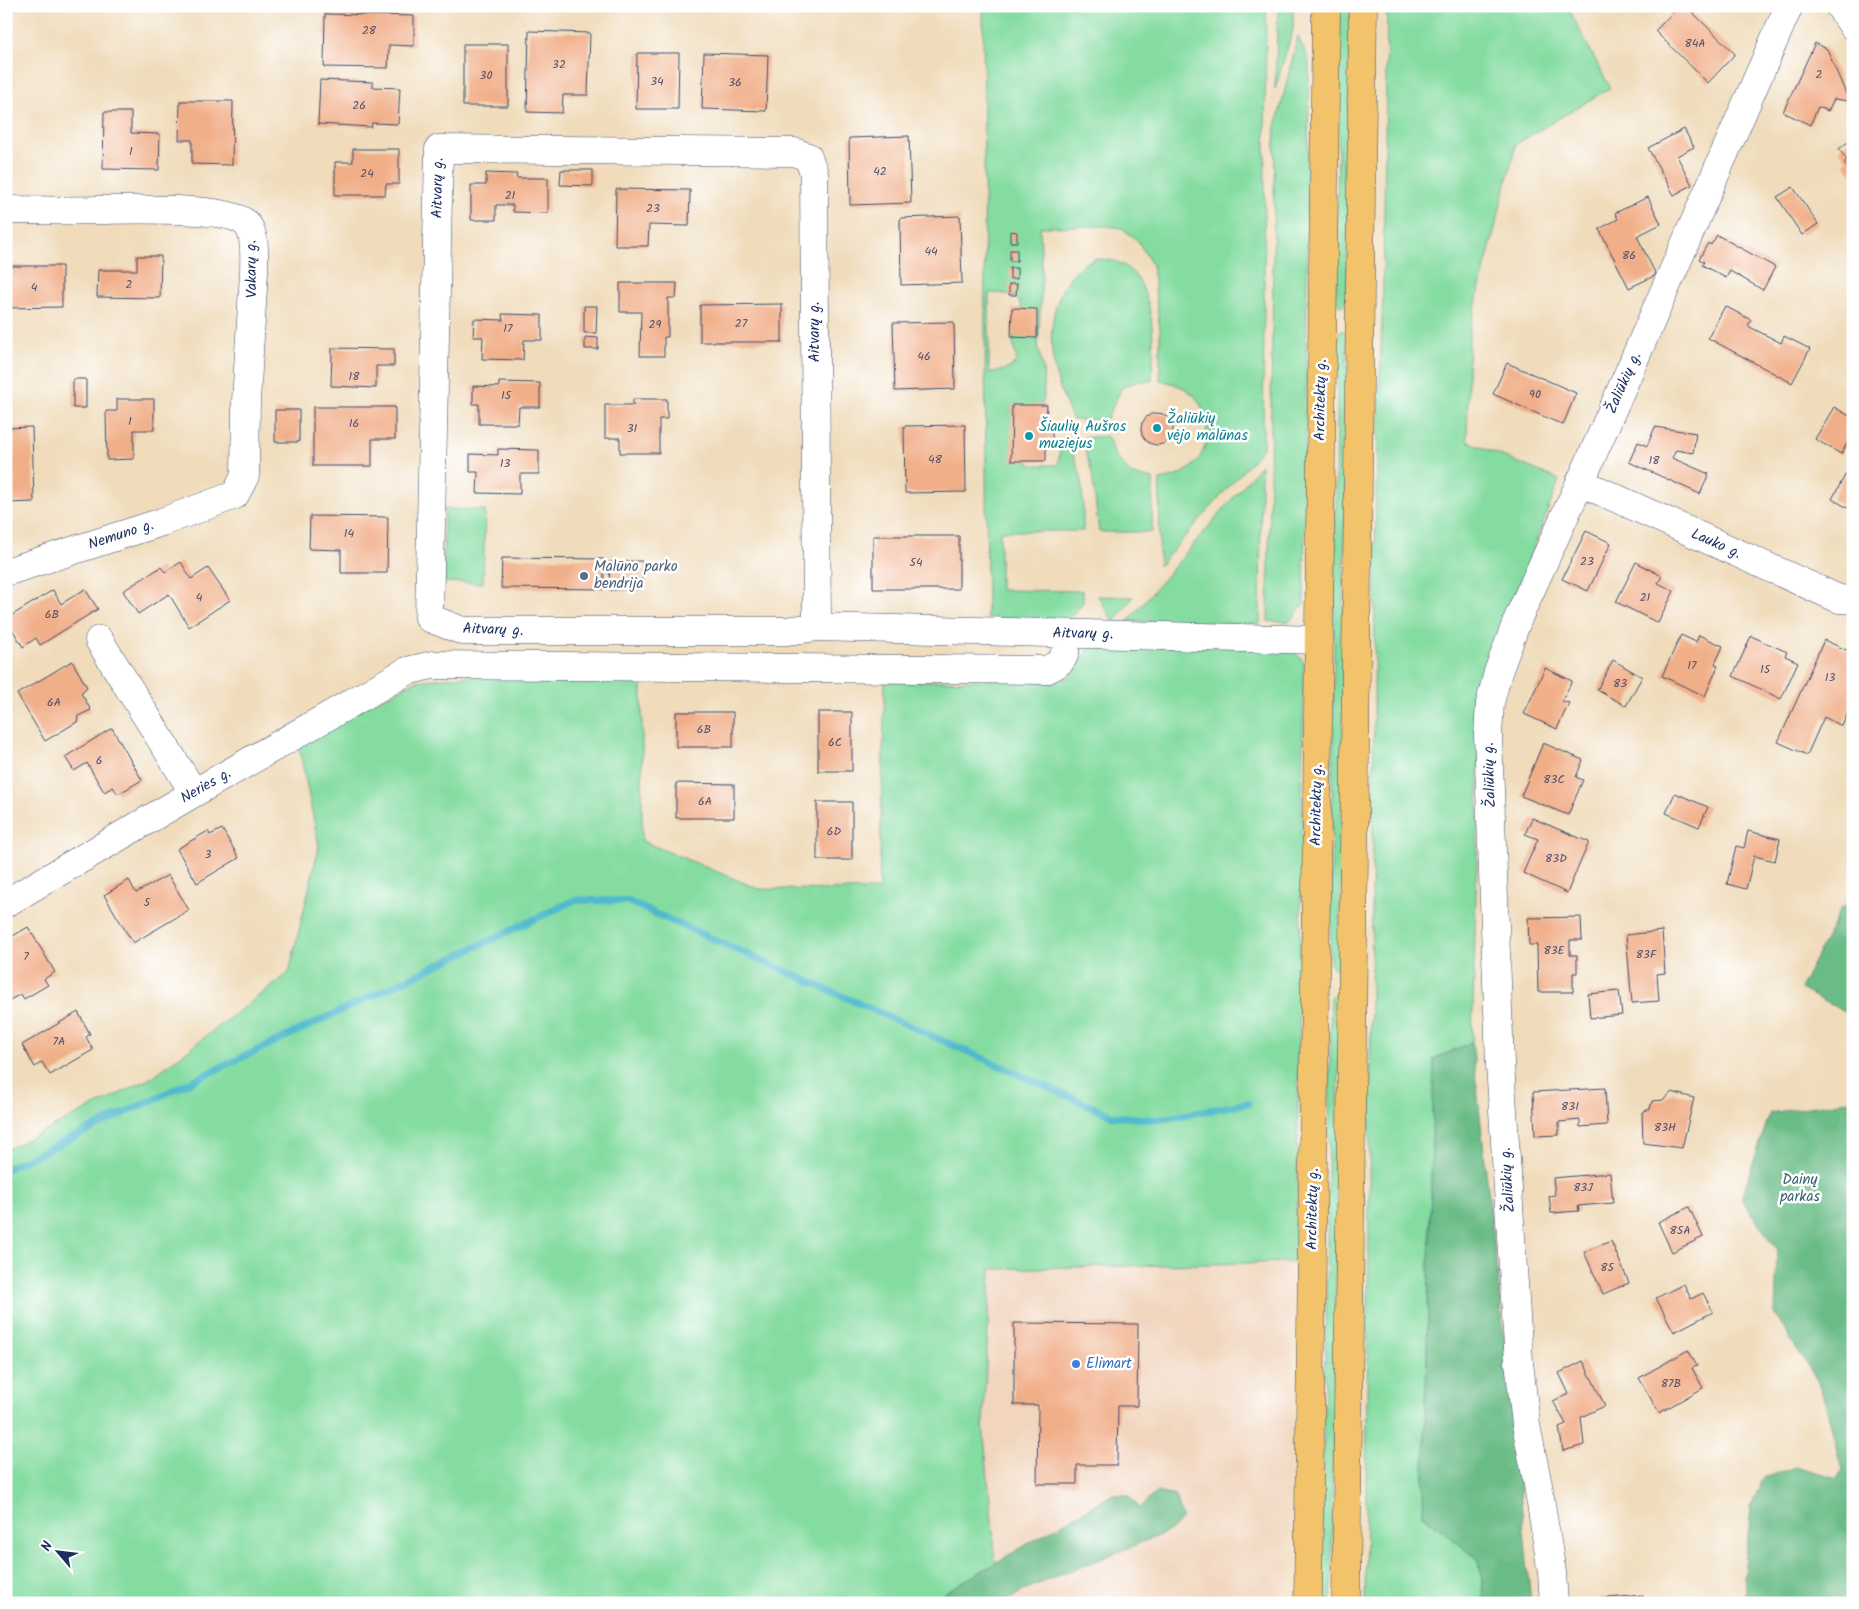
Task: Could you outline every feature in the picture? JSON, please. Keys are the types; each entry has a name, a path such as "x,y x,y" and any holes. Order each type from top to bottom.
{"main road":[{"name":"Architektų g.","path":"1308,1603 1326,6"},
{"path":"1346,1603 1363,6"},
{"path":"1322,317 1360,317"},
{"path":"1316,978 1352,978"}],"street":[{"name":"Žaliūkių g.","path":"1554,1603 1552,1573 1526,1425 1519,1362 1500,1064 1488,735 1490,703 1498,672 1519,616 1580,482 1789,6"},
{"path":"1840,6 1853,26"},
{"name":"Aitvarų g.","path":"817,627 814,173 808,157 794,152 439,149 429,618 462,631 786,631 817,627 1319,640"},
{"name":"Vakarų g.","path":"6,210 184,211 225,215 244,222 251,232 254,251 254,272 246,401 245,476 235,495"},
{"name":"Lauko g.","path":"1580,482 1839,599 1853,600"},
{"name":"Nemuno g.","path":"6,572 162,522 235,495"},
{"name":"Neries g.","path":"6,903 407,671 432,665 1046,670 1060,664 1065,656 1067,634"},
{"path":"99,640 194,793"}],"shaded area":[{"path":"1296,1262 1286,1603 927,1603 996,1563 983,1426 990,1269"}],"green space":[{"path":"983,6 1266,6 1263,448 1159,566 1160,480 1172,478 1182,473 1198,460 1206,441 1207,429 1202,408 1193,395 1180,386 1160,380 1160,330 1152,265 1138,241 1122,228 1105,226 1040,227 1042,278 1038,348 1043,369 1044,396 1029,461 1030,465 1058,465 1061,439 1068,440 1081,476 1083,531 1000,531 1000,590 1083,591 1083,602 1069,620 987,618","holes":["989,293 1013,296 1021,307 1013,333 1016,363 997,372 989,372"]},
{"path":"1278,6 1293,6 1293,29 1275,89"},
{"path":"1340,6 1350,6 1347,299 1342,306 1338,304 1336,298"},
{"path":"1387,6 1567,6 1610,88 1516,144 1469,331 1467,441 1559,480 1478,698 1479,784 1472,1042 1434,1059 1423,1515 1479,1560 1485,1603 1365,1603 1376,498 1383,289"},
{"path":"1298,36 1309,62 1304,604 1289,622 1268,621 1275,131"},
{"path":"1094,259 1110,260 1126,267 1137,278 1145,293 1150,311 1152,330 1152,381 1139,381 1122,387 1107,419 1073,420 1055,372 1052,350 1053,319 1063,289 1071,277 1081,266"},
{"path":"1341,330 1347,333 1340,963 1335,969 1330,964 1338,333"},
{"path":"1107,436 1116,457 1132,475 1153,479 1152,532 1099,532 1092,473 1081,438"},
{"path":"1261,465 1260,624 1127,621 1128,621"},
{"path":"444,509 485,510 483,583 443,582"},
{"path":"1098,596 1133,597 1114,622"},
{"path":"1093,644 1289,648 1304,661 1296,1262 991,1269 983,1426 996,1563 927,1603 6,1603 6,1150 151,1078 289,973 319,846 298,742 416,681 473,675 642,684 642,841 759,889 879,890 885,682 1069,678"},
{"path":"1853,899 1853,1016 1800,989 1841,909"},
{"path":"1337,993 1340,997 1331,1603 1321,1603 1331,998"},
{"path":"1472,1042 1531,1603 1485,1603 1479,1560 1423,1515 1434,1059"},
{"name":"Dainų parkas","path":"1853,1100 1853,1603 1746,1603 1744,1575 1751,1507 1763,1478 1795,1467 1838,1479 1843,1470 1820,1385 1775,1315 1777,1249 1741,1199 1770,1113"},
{"path":"1157,1492 1176,1496 1182,1518 1170,1531 1026,1589 1003,1603 927,1603 1113,1494 1129,1495 1139,1508"}],"building":[{"path":"1679,6 1686,6 1735,54 1708,83 1655,31"},
{"path":"325,14 414,16 414,46 389,45 388,68 324,67"},
{"path":"529,31 590,33 588,95 563,95 562,113 527,112"},
{"path":"1815,43 1827,49 1849,101 1834,99 1828,111 1818,107 1810,125 1783,112"},
{"path":"463,44 508,44 508,106 463,106"},
{"path":"637,53 679,53 678,109 636,109"},
{"path":"704,53 768,55 766,111 702,109"},
{"path":"320,80 373,82 373,87 400,88 398,124 372,123 371,127 318,124"},
{"path":"180,101 233,101 232,165 192,164 192,140 179,140"},
{"path":"104,112 131,112 131,133 160,134 159,170 103,169"},
{"path":"1684,129 1694,147 1677,156 1692,185 1674,195 1648,148"},
{"path":"909,136 911,203 850,205 849,138"},
{"path":"1853,138 1853,175 1844,163 1847,160 1839,149"},
{"path":"353,149 399,149 399,184 386,184 385,195 335,195 335,162 353,162"},
{"path":"561,170 593,170 593,186 560,185"},
{"path":"486,173 517,174 516,178 548,178 548,213 513,212 513,205 496,205 496,220 471,220 471,185 486,185"},
{"path":"1793,187 1818,224 1802,235 1777,197"},
{"path":"616,189 690,190 689,226 649,225 648,246 615,246"},
{"path":"1648,197 1661,224 1637,236 1656,275 1629,288 1599,229 1618,219 1615,213"},
{"path":"960,216 962,283 901,285 900,218"},
{"path":"1010,231 1017,232 1017,242 1010,242"},
{"path":"1717,235 1775,267 1763,290 1730,271 1726,278 1702,265 1704,262 1699,259 1708,243 1711,245"},
{"path":"1010,250 1017,250 1017,261 1010,261"},
{"path":"137,256 161,256 160,298 97,297 98,270 137,270"},
{"path":"6,266 62,266 62,307 6,308"},
{"path":"1010,268 1017,268 1017,279 1010,279"},
{"path":"620,283 677,283 676,298 668,298 668,337 664,337 664,356 640,356 641,312 620,312"},
{"path":"1009,284 1017,284 1016,295 1009,295"},
{"path":"782,304 782,342 700,342 700,305"},
{"path":"584,306 597,306 596,333 584,333"},
{"path":"1725,306 1751,320 1748,326 1781,343 1784,336 1810,349 1792,383 1708,338"},
{"path":"1012,308 1037,309 1037,338 1011,337"},
{"path":"502,314 542,315 542,340 524,340 523,360 482,359 483,337 473,337 474,319 503,320"},
{"path":"954,322 955,389 895,391 893,323"},
{"path":"585,337 598,338 598,349 585,349"},
{"path":"332,348 394,349 394,366 376,366 376,388 331,386"},
{"path":"1507,363 1576,393 1563,425 1493,394"},
{"path":"73,379 86,379 86,408 73,408"},
{"path":"499,382 540,383 540,407 519,407 518,424 479,424 479,404 473,404 473,386 499,387"},
{"path":"117,399 154,399 154,430 134,430 134,459 107,460 106,411 117,411"},
{"path":"633,399 667,399 667,419 659,419 659,453 620,453 620,438 605,438 605,405 633,405"},
{"path":"1012,405 1047,405 1046,421 1052,421 1052,440 1046,440 1046,461 1011,461"},
{"path":"313,407 395,407 395,439 372,439 372,466 313,466"},
{"path":"1834,407 1853,418 1853,433 1841,454 1815,439"},
{"path":"275,410 299,410 299,442 275,442"},
{"name":"Žaliūkių vėjo malūnas","path":"1157,413 1168,418 1173,429 1168,440 1157,445 1146,440 1141,429 1146,418"},
{"path":"965,425 966,492 905,493 904,426"},
{"path":"32,427 34,502 6,503 6,428"},
{"path":"1655,427 1696,433 1693,453 1676,450 1672,458 1709,474 1700,494 1629,462 1638,442 1647,446"},
{"path":"498,449 539,450 539,474 520,474 520,494 477,493 478,472 470,472 470,454 498,455"},
{"path":"1853,461 1853,511 1832,499"},
{"path":"310,516 388,517 387,573 341,573 341,550 309,549"},
{"path":"1586,531 1611,543 1588,591 1562,579"},
{"path":"873,536 959,536 959,589 873,589"},
{"path":"502,558 604,559 604,589 501,588"},
{"path":"642,561 642,589 610,590 609,562"},
{"path":"181,562 191,579 208,568 230,600 189,627 169,594 138,614 123,591 161,567 165,572"},
{"path":"1636,562 1662,576 1658,583 1674,591 1658,623 1616,602"},
{"path":"85,589 98,609 40,645 36,638 23,647 6,619 53,590 61,604"},
{"path":"1681,635 1696,642 1699,635 1723,646 1715,664 1718,666 1705,696 1662,676"},
{"path":"1751,636 1787,652 1785,656 1798,662 1781,699 1733,676"},
{"path":"1824,640 1853,653 1853,701 1842,726 1824,717 1807,755 1778,742"},
{"path":"1613,660 1642,677 1626,706 1597,690"},
{"path":"72,661 87,687 81,693 91,710 78,716 77,722 45,741 17,694"},
{"path":"1545,668 1572,681 1562,701 1569,703 1557,729 1524,714"},
{"path":"676,712 733,712 733,747 676,747"},
{"path":"818,712 852,712 852,771 818,771"},
{"path":"112,728 142,780 118,794 113,787 104,792 87,763 74,771 65,757"},
{"path":"1543,743 1583,760 1576,777 1583,780 1568,815 1521,796"},
{"path":"676,783 734,784 734,818 676,818"},
{"path":"1675,793 1708,807 1699,827 1666,813"},
{"path":"817,802 852,802 852,860 817,860"},
{"path":"1532,818 1589,842 1567,893 1523,873 1538,839 1525,834"},
{"path":"222,829 239,858 197,883 177,849 208,831 210,835"},
{"path":"1748,831 1780,839 1775,861 1754,856 1746,889 1727,884 1736,846 1744,848"},
{"path":"168,875 189,910 133,943 104,895 129,880 136,893"},
{"path":"1581,917 1582,940 1570,940 1570,955 1577,955 1577,973 1573,973 1573,992 1538,992 1537,945 1529,945 1528,918"},
{"path":"28,927 55,972 44,979 48,985 24,999 21,994 6,1002 6,940"},
{"path":"1662,931 1665,973 1657,974 1659,1001 1632,1003 1626,935"},
{"path":"1619,991 1622,1015 1590,1018 1588,994"},
{"path":"78,1012 90,1034 86,1037 93,1050 50,1075 42,1062 35,1067 22,1045"},
{"path":"1605,1088 1607,1125 1580,1127 1580,1120 1559,1122 1559,1135 1535,1136 1533,1092"},
{"path":"1672,1092 1694,1098 1682,1148 1643,1143 1642,1112 1650,1109 1652,1101 1663,1100"},
{"path":"1610,1173 1613,1203 1578,1206 1579,1211 1551,1213 1549,1196 1555,1195 1553,1178"},
{"path":"1689,1207 1703,1237 1672,1252 1658,1222"},
{"path":"1611,1241 1629,1283 1603,1294 1584,1252"},
{"path":"1684,1284 1691,1299 1703,1293 1713,1312 1674,1332 1656,1298"},
{"name":"Elimart","path":"1014,1323 1138,1324 1137,1406 1118,1406 1117,1465 1077,1465 1077,1484 1037,1484 1038,1405 1014,1405"},
{"path":"1688,1350 1697,1366 1692,1368 1703,1388 1659,1413 1639,1378"},
{"path":"1583,1361 1605,1406 1581,1417 1584,1445 1563,1451 1559,1427 1566,1424 1553,1401 1569,1394 1559,1373"},
{"path":"1643,1595 1644,1603 1598,1603 1598,1599"}],"waterway":[{"path":"6,1169 575,900 627,901 1113,1116 1157,1120 1248,1103"}],"place":[{"name":"Žaliūkių vėjo malūnas","path":"1157,428"},
{"name":"Šiaulių Aušros muziejus","path":"1029,436"},
{"name":"Malūno parko bendrija","path":"584,576"},
{"name":"Elimart","path":"1076,1364"}]}
